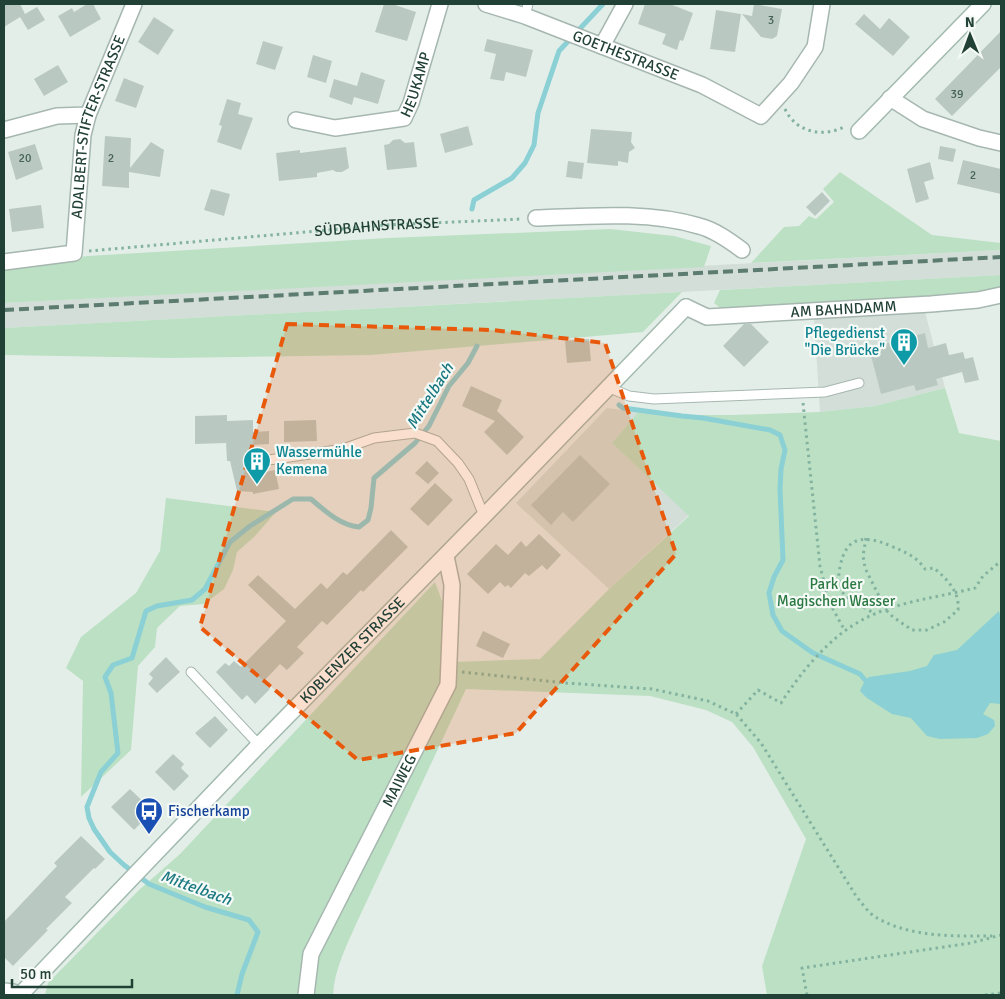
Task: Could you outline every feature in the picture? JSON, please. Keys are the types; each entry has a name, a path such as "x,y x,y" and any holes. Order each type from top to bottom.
{"street":[{"name":"ADALBERT-STIFTER-STRASSE","path":"74,253 83,135 88,115 134,4"},
{"name":"HEUKAMP","path":"296,120 335,128 404,118 411,103 440,4"},
{"name":"GOETHESTRASSE","path":"486,4 527,10 554,28 702,85 761,116 784,91"},
{"path":"602,46 625,4"},
{"path":"784,91 815,47 822,4"},
{"path":"859,131 983,4"},
{"path":"890,98 923,119 979,138 1001,143"},
{"path":"4,130 57,116 88,115"},
{"path":"536,218 605,215 654,218 700,226 730,240 742,250"},
{"path":"4,262 74,253"},
{"name":"AM BAHNDAMM","path":"686,307 707,317 931,304 978,300 1001,295"},
{"name":"KOBLENZER STRASSE","path":"18,995 259,745 610,388 686,307"},
{"name":"MAIWEG","path":"306,995 311,954 448,685 452,585 446,556"},
{"path":"4,991 13,992 18,995"}],"lane":[{"path":"610,388 629,396 654,399 825,392 859,383"},
{"path":"262,461 342,449 374,438 415,433 437,441 458,463 469,480 484,516"},
{"path":"191,672 259,745"}],"path":[{"path":"784,91 790,96 786,101 785,110 792,119 806,129 818,133 828,133 849,124 859,131"},
{"name":"SÜDBAHNSTRASSE","path":"74,253 386,225 536,218"},
{"path":"802,393 814,524 820,566 829,602 846,630"},
{"path":"866,538 863,556 865,568 886,610 912,630 926,630 944,622 958,610 959,602 956,593 934,568 925,569 918,559 903,551 883,542 866,538 853,542 842,556 838,577 844,593 875,614"},
{"path":"736,714 758,690 781,703 798,678 815,659 846,630 864,618 886,610 975,588 983,576 1001,561"},
{"path":"449,671 566,683 652,689 708,701 736,714 762,743 856,896 875,917 897,927 928,934 995,936"},
{"path":"807,995 802,968 971,943 1001,935"},
{"path":"986,995 1001,993"}],"highlighted area":[{"path":"287,324 492,330 605,343 676,554 516,733 358,760 200,627"}],"shaded area":[{"path":"1001,250 1001,275 4,328 4,303"},
{"path":"925,312 945,388 875,406 820,412 814,317"},
{"path":"607,408 638,412 612,443 689,515 609,589 516,503"}],"green space":[{"path":"840,172 932,235 1001,243 1001,250 751,263 784,227 799,226 809,216 816,219 834,202 823,189"},
{"path":"610,229 674,236 711,246 704,267 4,303 4,266 88,256 388,238"},
{"path":"1001,275 1001,291 978,295 725,312 714,303 720,290"},
{"path":"682,292 643,332 371,355 170,358 4,355 4,328"},
{"name":"Park der Magischen Wasser","path":"945,388 959,433 1001,441 1001,995 767,995 762,966 806,839 753,747 732,722 706,710 650,696 466,689 349,940 338,967 333,995 45,995 48,983 139,890 180,854 435,582 452,628 453,662 540,659 609,589 689,516 612,443 638,412 683,415 731,415 820,412 875,406"},
{"path":"166,498 276,512 254,537 237,552 233,570 224,589 204,604 180,606 157,628 155,647 138,666 131,750 81,797 83,681 66,668 81,637 136,593 160,551"}],"water":[{"path":"999,611 1001,621 1001,704 990,703 983,714 994,720 995,726 988,734 977,738 940,739 927,736 911,718 892,714 867,698 860,691 865,680 869,677 910,671 927,666 934,655 957,650"}],"building":[{"path":"4,4 20,4 25,14 4,27"},
{"path":"87,4 93,4 101,19 70,37 58,16 72,8 74,12"},
{"path":"384,4 392,4 416,12 407,41 375,32"},
{"path":"645,4 670,4 693,13 683,41 680,40 677,50 662,44 666,34 638,24"},
{"path":"754,4 782,9 777,36 772,39 761,37 742,14 752,16"},
{"path":"37,7 45,20 28,30 20,17"},
{"path":"716,10 741,14 735,52 710,49"},
{"path":"864,14 880,29 889,18 910,37 893,56 855,24"},
{"path":"154,17 174,30 158,55 138,42"},
{"path":"1001,31 1001,67 952,116 935,99"},
{"path":"487,39 533,50 526,77 506,72 504,81 490,79 496,54 484,51"},
{"path":"263,41 283,47 275,70 256,64"},
{"path":"313,55 332,61 326,83 307,77"},
{"path":"58,65 68,82 44,96 34,79"},
{"path":"361,72 385,80 378,104 354,97 352,105 329,97 334,79 357,86"},
{"path":"124,78 144,86 136,108 115,101"},
{"path":"227,99 241,103 238,114 253,118 241,150 217,142 222,126 219,125"},
{"path":"468,126 473,145 445,153 440,134"},
{"path":"591,129 632,132 631,142 635,148 629,152 628,163 618,161 618,166 587,163"},
{"path":"105,136 131,138 130,168 151,142 164,150 160,177 129,172 129,188 102,186"},
{"path":"400,139 405,143 414,142 417,167 387,170 384,145 389,144 393,140"},
{"path":"35,144 43,169 16,180 8,152"},
{"path":"940,146 956,149 953,162 938,159"},
{"path":"346,147 349,168 342,172 333,170 317,173 317,177 279,181 276,153 300,150 300,153"},
{"path":"963,160 1001,169 1001,194 957,184"},
{"path":"568,161 584,163 582,179 566,177"},
{"path":"930,162 934,179 924,182 929,199 916,203 907,169"},
{"path":"211,189 230,194 224,216 204,210"},
{"path":"822,192 830,201 815,216 806,207"},
{"path":"41,205 44,228 12,232 9,209"},
{"path":"744,324 751,324 769,342 744,367 723,346"},
{"name":"Pflegedienst \"Die Brücke\"","path":"925,333 928,348 946,343 949,355 963,352 965,359 973,357 979,380 965,383 962,372 936,379 938,385 916,391 914,385 881,394 869,348"},
{"path":"589,339 591,361 567,363 565,341"},
{"path":"471,386 502,400 497,411 524,437 507,455 484,432 495,421 462,406"},
{"path":"227,415 227,421 253,420 253,432 269,431 269,444 254,445 255,474 275,470 279,489 253,494 253,492 237,491 230,461 227,461 226,443 195,444 195,416"},
{"path":"316,420 317,441 284,442 284,421"},
{"path":"580,455 610,484 573,522 563,512 551,525 531,505"},
{"path":"427,461 439,473 428,484 415,473"},
{"path":"435,483 453,500 428,526 410,509"},
{"path":"391,530 408,547 363,592 361,590 327,625 322,621 297,647 304,653 287,670 280,664 263,682 270,689 255,704 247,695 242,700 216,672 225,663 229,666 234,661 241,667 286,621 248,585 258,575 295,609 321,583 327,589 343,572 347,575"},
{"path":"539,534 561,555 547,570 542,565 529,576 525,573 511,588 508,585 505,587 500,582 488,594 467,574 496,544 508,555 521,541 526,547"},
{"path":"483,631 510,644 503,658 476,646"},
{"path":"166,657 180,672 157,693 148,684 153,678 149,674"},
{"path":"215,716 228,730 210,748 195,733"},
{"path":"173,754 184,764 181,768 189,776 174,791 155,772"},
{"path":"130,789 153,811 134,830 111,807"},
{"path":"81,836 105,859 65,897 72,903 13,966 4,957 4,922 57,866 54,863"}],"waterway":[{"name":"Mittelbach","path":"472,209 474,200 512,178 525,163 534,145 538,113 559,51 603,4"},
{"name":"Mittelbach","path":"237,995 242,974 258,932 249,920 205,907 149,884 110,852 94,829 89,818 87,807 101,772 118,753 111,693 105,677 113,665 132,658 146,611 157,606 192,600 205,589 230,542 250,526 293,499 311,499 333,517 352,526 359,527 368,520 374,478 415,443 429,426 449,386 468,363 477,346"},
{"path":"619,405 623,408 703,418 770,430 780,435 785,450 781,469 780,489 783,560 774,577 769,593 773,615 782,631 813,653 860,674 865,680"}],"railway":[{"path":"4,310 1001,257"}],"place":[{"name":"Pflegedienst \"Die Brücke\"","path":"904,366"},
{"name":"Wassermühle Kemena","path":"257,485"},
{"name":"Fischerkamp","path":"149,835"}]}
